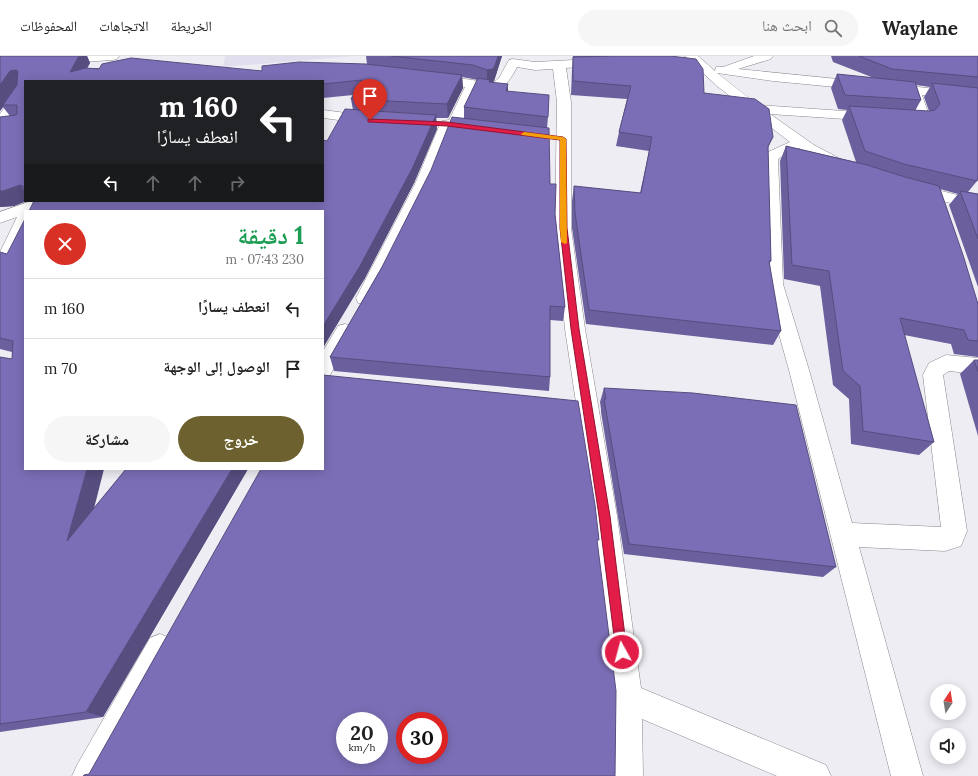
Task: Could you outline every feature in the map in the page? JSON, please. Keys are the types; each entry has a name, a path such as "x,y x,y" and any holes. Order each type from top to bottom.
{"street":[{"path":"714,71 767,56"},
{"path":"38,71 45,60"},
{"path":"0,63 45,60 111,60 126,63"},
{"path":"419,78 473,84 484,89 496,88 504,80 514,60 535,66 589,64"},
{"path":"690,60 714,71 755,109 800,143 842,166 861,173"},
{"path":"559,64 564,102 555,138 563,228 575,329 605,516 627,697 627,776"},
{"path":"714,71 914,92 978,96"},
{"path":"328,376 357,312 473,84"},
{"path":"0,125 24,89"},
{"path":"755,109 920,120 923,118 922,113 914,92"},
{"path":"324,114 380,121"},
{"path":"0,125 19,125"},
{"path":"800,143 773,155 771,160 774,284 799,370 907,776"},
{"path":"902,186 940,203 978,205"},
{"path":"0,218 24,211"},
{"path":"0,270 24,220"},
{"path":"842,534 945,539 952,538 954,531 933,375 936,369 946,363 978,366"},
{"path":"564,402 587,405"},
{"path":"88,776 174,624"},
{"path":"627,697 815,776"}],"shaded area":[{"path":"225,56 353,56 223,67"}],"building":[{"path":"0,56 79,56 70,72 86,68 99,69 102,64 131,58 262,71 262,66 299,62 366,64 462,75 447,104 351,99 362,80 324,84 324,80 24,80 24,187 20,185 3,191 0,191 0,117 17,114 17,105 3,105 17,85 18,71 10,71 0,85"},
{"path":"391,56 498,56 494,68 487,70 473,65"},
{"path":"670,56 696,59 703,69 704,93 755,99 769,109 773,137 768,146 771,261 769,261 781,331 589,310 575,213 574,186 641,193 652,137 619,132 631,86 573,81 573,57"},
{"path":"859,56 978,56 978,77 892,69"},
{"path":"837,74 915,82 921,100 845,95"},
{"path":"478,78 490,80 489,82 508,84 506,91 549,95 548,117 464,107"},
{"path":"932,83 978,88 977,181 904,164 865,151 849,106 929,111 935,110 940,104"},
{"path":"345,109 436,115 412,169 360,266 324,324 324,210 30,210 34,202 324,202 324,140 327,141"},
{"path":"452,117 549,128 550,184 556,184 555,214 565,307 550,306 550,377 330,357 382,267 431,170"},
{"path":"786,146 867,165 939,186 978,304 978,341 968,340 964,330 900,318 934,442 863,431 860,386 843,371 829,271 792,265"},
{"path":"960,191 978,194 978,239"},
{"path":"24,221 24,470 87,470 67,541 125,470 231,470 86,712 0,724 0,357 12,359 13,341 0,338 0,252 7,254"},
{"path":"974,360 978,360 978,372"},
{"path":"324,375 578,401 595,505 599,540 597,540 616,691 615,776 83,776 89,774 260,470 324,470"},
{"path":"604,388 693,393 796,405 836,567 629,544 604,399 606,399"}],"slow traffic":[{"path":"524,134 563,139 563,228 565,242"}],"route":[{"path":"370,120 447,124 563,139 563,228 575,329 605,516 622,652"}]}
